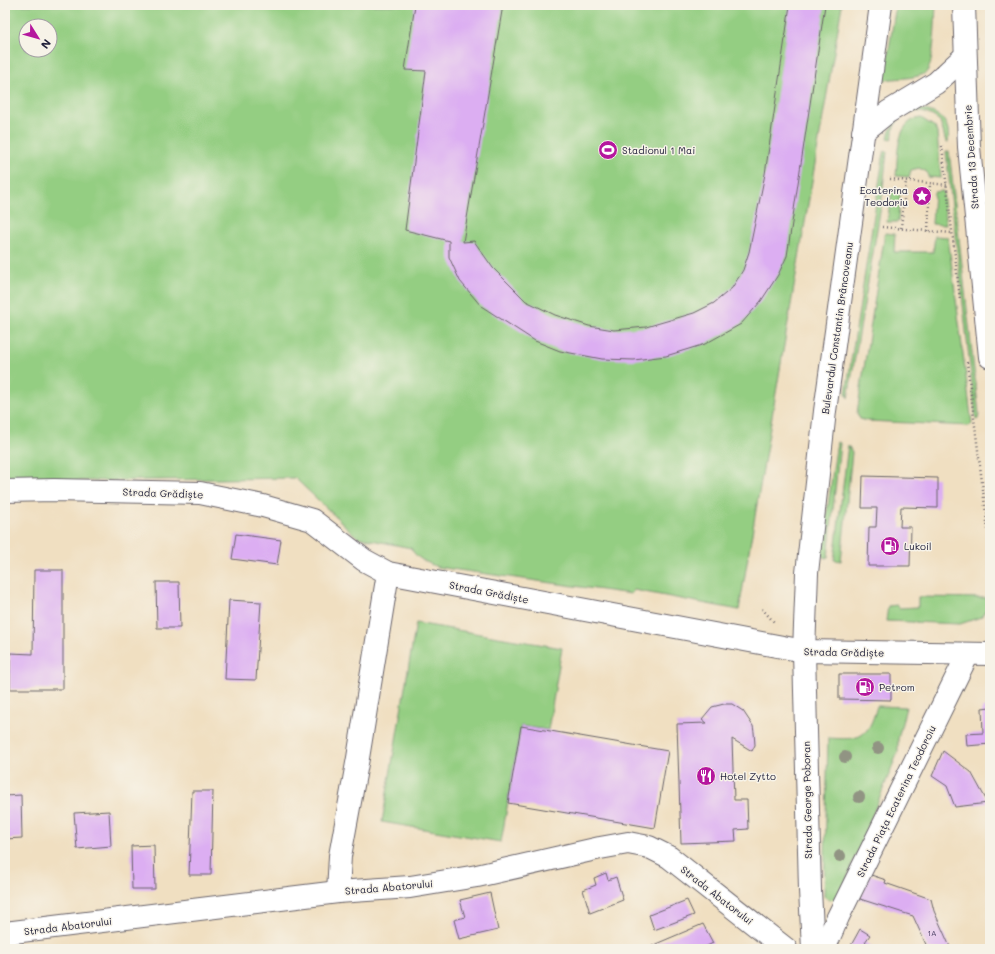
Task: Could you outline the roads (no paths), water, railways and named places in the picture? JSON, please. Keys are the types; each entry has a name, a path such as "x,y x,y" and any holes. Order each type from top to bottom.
{"street":[{"name":"Bulevardul Constantin Brâncoveanu","path":"804,651 807,573 825,411 881,5"},
{"name":"Strada 13 Decembrie","path":"964,5 969,147 990,357"},
{"path":"863,132 893,108 936,83 965,56"},
{"name":"Strada Grădiște","path":"5,491 54,490 200,492 256,504 312,520 364,560 388,573 804,651 990,654"},
{"path":"338,892 340,856 358,758 388,573"},
{"name":"Strada George Poboran","path":"804,651 810,890 813,949"},
{"name":"Strada Piața Ecaterina Teodoroiu","path":"824,949 838,917 968,654"},
{"name":"Strada Abatorului","path":"5,933 338,892 417,886 477,876 628,843 649,847 669,857 786,949"}],"place":[{"name":"Stadionul 1 Mai","path":"608,150"},
{"name":"Ecaterina Teodoriu","path":"922,196"},
{"name":"Lukoil","path":"890,546"},
{"name":"Petrom","path":"865,687"},
{"name":"Hotel Zytto","path":"706,776"}]}
